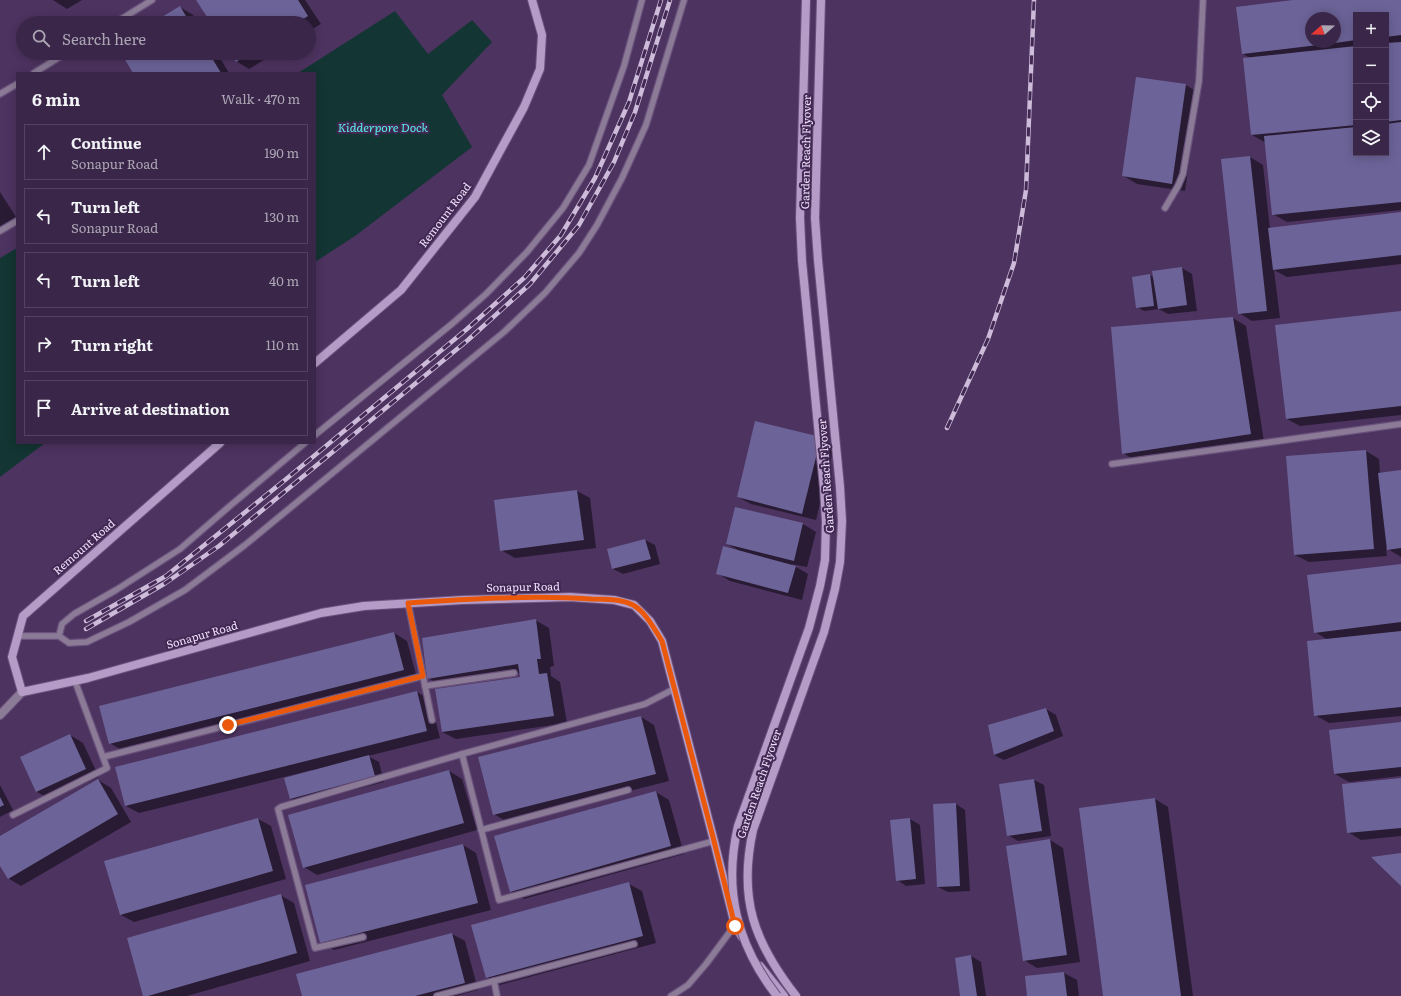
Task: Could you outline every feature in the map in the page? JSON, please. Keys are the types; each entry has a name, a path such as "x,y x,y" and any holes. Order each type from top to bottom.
{"main road":[{"name":"Remount Road","path":"316,362 401,290 475,197 524,108 540,69 542,34 532,0"},
{"name":"Garden Reach Flyover","path":"777,996 762,977 745,945 735,910 731,876 734,842 738,826 809,628 825,560 826,522 824,488 803,269 800,218 806,0"},
{"name":"Garden Reach Flyover","path":"796,996 775,968 760,939 750,907 747,876 753,830 824,632 840,562 842,521 840,487 815,218 822,0"},
{"name":"Remount Road","path":"22,692 12,657 22,616 219,444"},
{"name":"Sonapur Road","path":"22,692 103,674 321,613 364,606 462,600 570,597 614,600 634,605 650,621 662,641 735,926 753,957 784,996"}],"street":[{"path":"0,715 22,692"}],"lane":[{"path":"126,16 152,0"},
{"path":"316,434 453,323 486,294 527,252 563,208 589,165 624,66 642,0"},
{"path":"17,636 59,636 69,643 87,642 129,622 185,590 245,545 498,337 545,293 579,253 597,225 622,178 646,125 684,0"},
{"path":"1165,208 1183,174 1199,80 1203,0"},
{"path":"36,72 55,60"},
{"path":"0,94 16,85"},
{"path":"0,231 16,222"},
{"path":"1112,464 1401,424"},
{"path":"59,636 62,624 74,614 116,590 180,549 304,444"},
{"path":"408,603 432,720"},
{"path":"425,686 514,673"},
{"path":"103,757 423,676"},
{"path":"12,815 107,768 75,681"},
{"path":"363,937 315,948 278,809 281,806 462,754 645,704 674,689"},
{"path":"462,754 500,900 714,841"},
{"path":"482,830 628,790"},
{"path":"671,996 688,984 706,964 735,926"},
{"path":"437,996 634,944"},
{"path":"494,982 497,996"}],"water":[{"name":"Kidderpore Dock","path":"395,11 428,54 472,20 492,42 442,95 472,147 355,236 316,261 316,72 300,72"},
{"path":"16,249 16,444 44,444 0,477 0,258"}],"building":[{"path":"196,0 298,0 308,16 206,16"},
{"path":"1293,0 1401,0 1401,35 1389,37 1389,12 1353,12 1353,40 1341,42 1341,12 1305,12 1305,47 1242,54 1236,7"},
{"path":"180,6 186,16 164,16"},
{"path":"1401,42 1401,120 1389,122 1389,48 1389,43"},
{"path":"1353,46 1353,125 1251,135 1243,58"},
{"path":"125,60 213,60 220,72 132,72"},
{"path":"1136,77 1186,84 1172,184 1122,176"},
{"path":"1401,122 1401,202 1272,215 1264,136 1353,127 1353,156 1389,156 1389,124"},
{"path":"1250,156 1267,311 1238,314 1221,159"},
{"path":"1401,212 1401,255 1273,270 1268,228"},
{"path":"1182,267 1187,305 1158,309 1152,271"},
{"path":"1150,274 1154,306 1136,308 1132,277"},
{"path":"1401,311 1401,406 1286,419 1275,325"},
{"path":"1233,317 1251,434 1122,454 1111,327"},
{"path":"755,421 821,437 802,514 737,497"},
{"path":"1366,450 1374,549 1294,555 1286,456"},
{"path":"1401,470 1401,548 1387,550 1378,473"},
{"path":"577,490 584,540 500,551 494,500"},
{"path":"735,507 803,523 794,561 726,544"},
{"path":"645,539 651,559 612,569 607,549"},
{"path":"723,546 796,566 788,593 716,574"},
{"path":"1401,564 1401,622 1314,633 1307,575"},
{"path":"536,619 541,659 537,659 539,674 547,673 554,716 442,732 435,689 520,677 518,664 427,679 422,638"},
{"path":"1401,631 1401,707 1314,716 1307,641"},
{"path":"394,632 404,670 109,744 99,706"},
{"path":"417,691 427,731 125,806 115,767"},
{"path":"1046,708 1054,731 994,755 988,725"},
{"path":"641,716 656,774 493,815 478,757"},
{"path":"1401,722 1401,767 1334,774 1329,730"},
{"path":"70,734 86,769 36,792 20,757"},
{"path":"369,755 375,776 290,799 284,778"},
{"path":"449,770 464,823 303,868 288,815"},
{"path":"1401,778 1401,828 1347,833 1342,784"},
{"path":"98,779 118,814 8,879 0,866 0,836"},
{"path":"1034,779 1042,831 1007,836 999,784"},
{"path":"656,791 671,846 510,892 494,836"},
{"path":"0,797 4,805 0,807"},
{"path":"1155,798 1181,996 1103,996 1079,808"},
{"path":"956,803 960,886 937,887 933,804"},
{"path":"258,818 273,871 120,915 104,861"},
{"path":"910,818 916,879 896,881 890,820"},
{"path":"1050,839 1067,955 1023,961 1006,846"},
{"path":"463,844 478,903 320,943 305,885"},
{"path":"1401,853 1401,886 1371,857"},
{"path":"629,882 643,936 486,978 471,925"},
{"path":"281,894 297,953 148,996 143,996 127,938"},
{"path":"452,933 465,983 415,996 302,996 296,974"},
{"path":"971,955 977,996 960,996 955,958"},
{"path":"1064,972 1067,996 1027,996 1025,976"}],"railway":[{"path":"86,621 166,576 285,480 467,329 525,277 561,235 595,178 629,102 661,0"},
{"path":"86,629 164,584 219,546 468,340 530,284 579,225 614,162 635,112 670,0"},
{"path":"947,428 988,339 1014,263 1026,190 1034,0"}],"route":[{"path":"228,725 423,676 408,603 570,597 614,600 634,605 650,621 662,641 735,926"}]}
